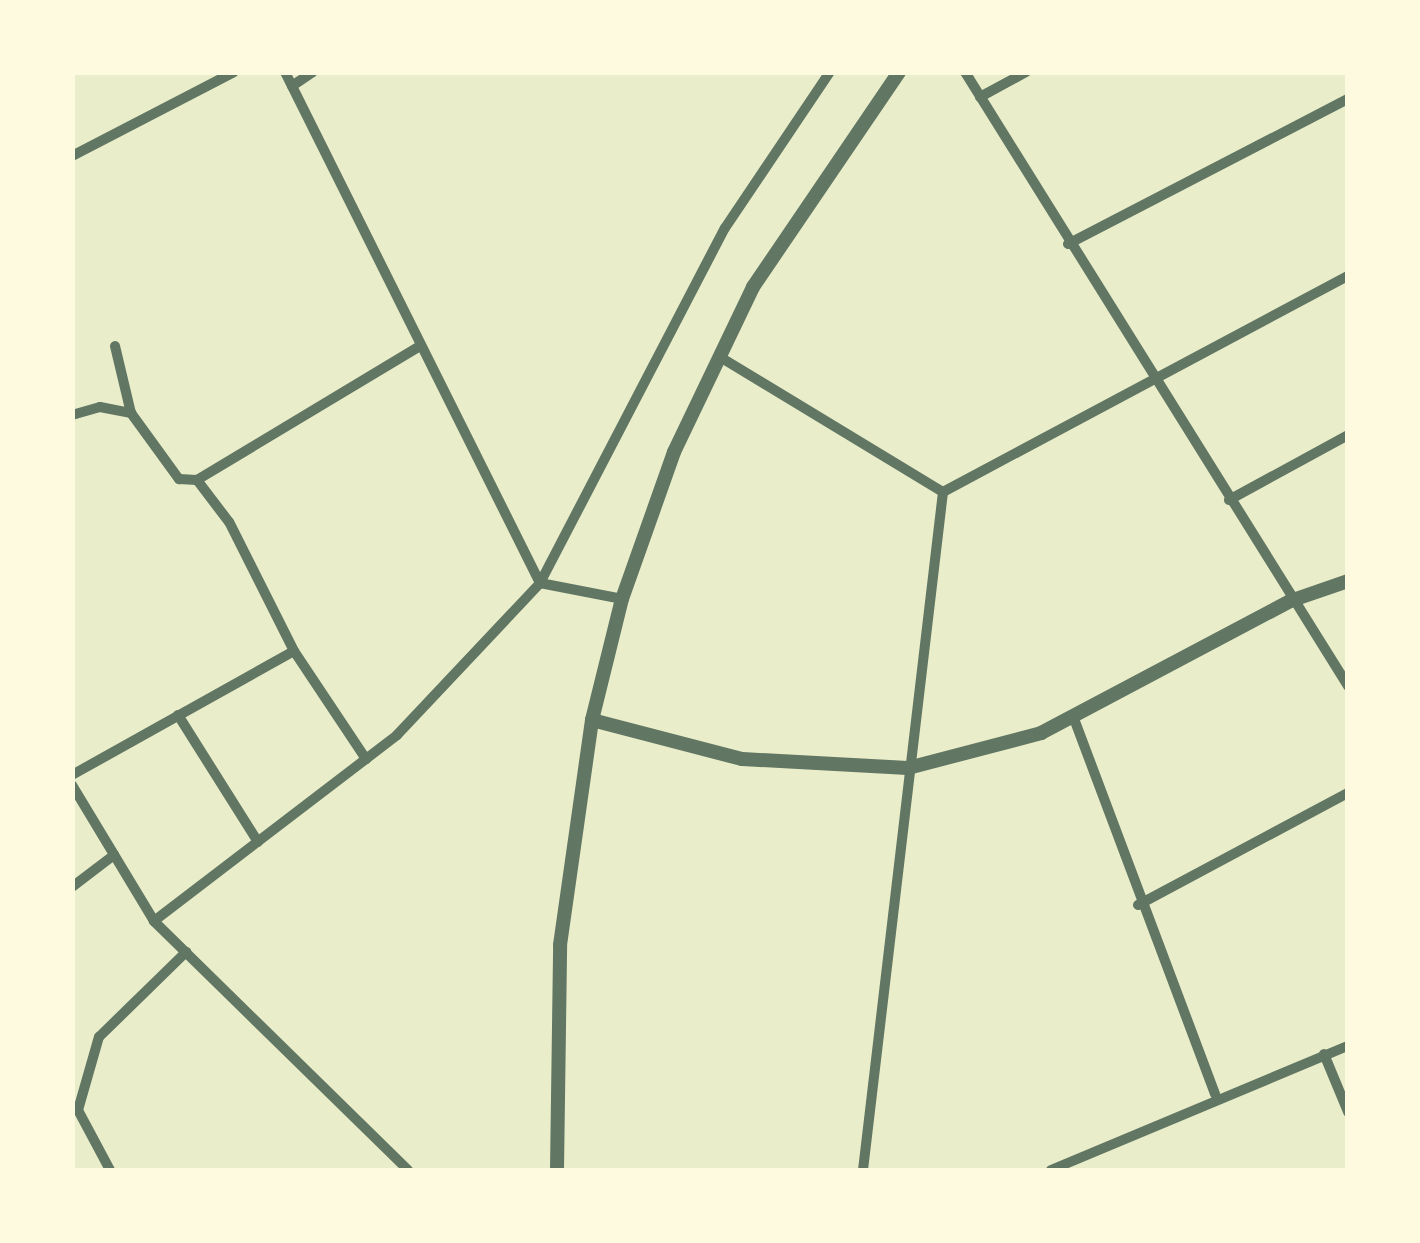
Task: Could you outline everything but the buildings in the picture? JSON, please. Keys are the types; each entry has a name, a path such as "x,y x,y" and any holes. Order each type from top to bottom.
{"street":[{"path":"72,156 234,72"},
{"path":"285,72 418,348 540,583"},
{"path":"292,86 313,72"},
{"path":"154,921 366,759 540,583 725,228 830,72"},
{"path":"558,1170 553,1030 592,720 622,598 752,287 899,72"},
{"path":"965,72 1152,382 1348,686"},
{"path":"980,97 1026,72"},
{"path":"1068,244 1348,99"},
{"path":"943,492 1348,276"},
{"path":"115,346 131,413 180,479 197,480 418,348"},
{"path":"720,357 943,492"},
{"path":"72,415 100,406 131,413"},
{"path":"1230,500 1348,434"},
{"path":"197,480 294,650 366,759"},
{"path":"863,1170 943,492"},
{"path":"592,720 742,759 908,768 1072,716 1290,601 1348,581"},
{"path":"540,583 622,598"},
{"path":"72,775 294,650"},
{"path":"178,716 258,842"},
{"path":"1072,716 1138,905 1215,1094"},
{"path":"72,786 154,921 408,1170"},
{"path":"1138,905 1348,792"},
{"path":"72,887 114,855"},
{"path":"110,1170 78,1110 98,1037 186,952"},
{"path":"1051,1170 1215,1094 1348,1046"},
{"path":"1324,1054 1348,1112"}]}
